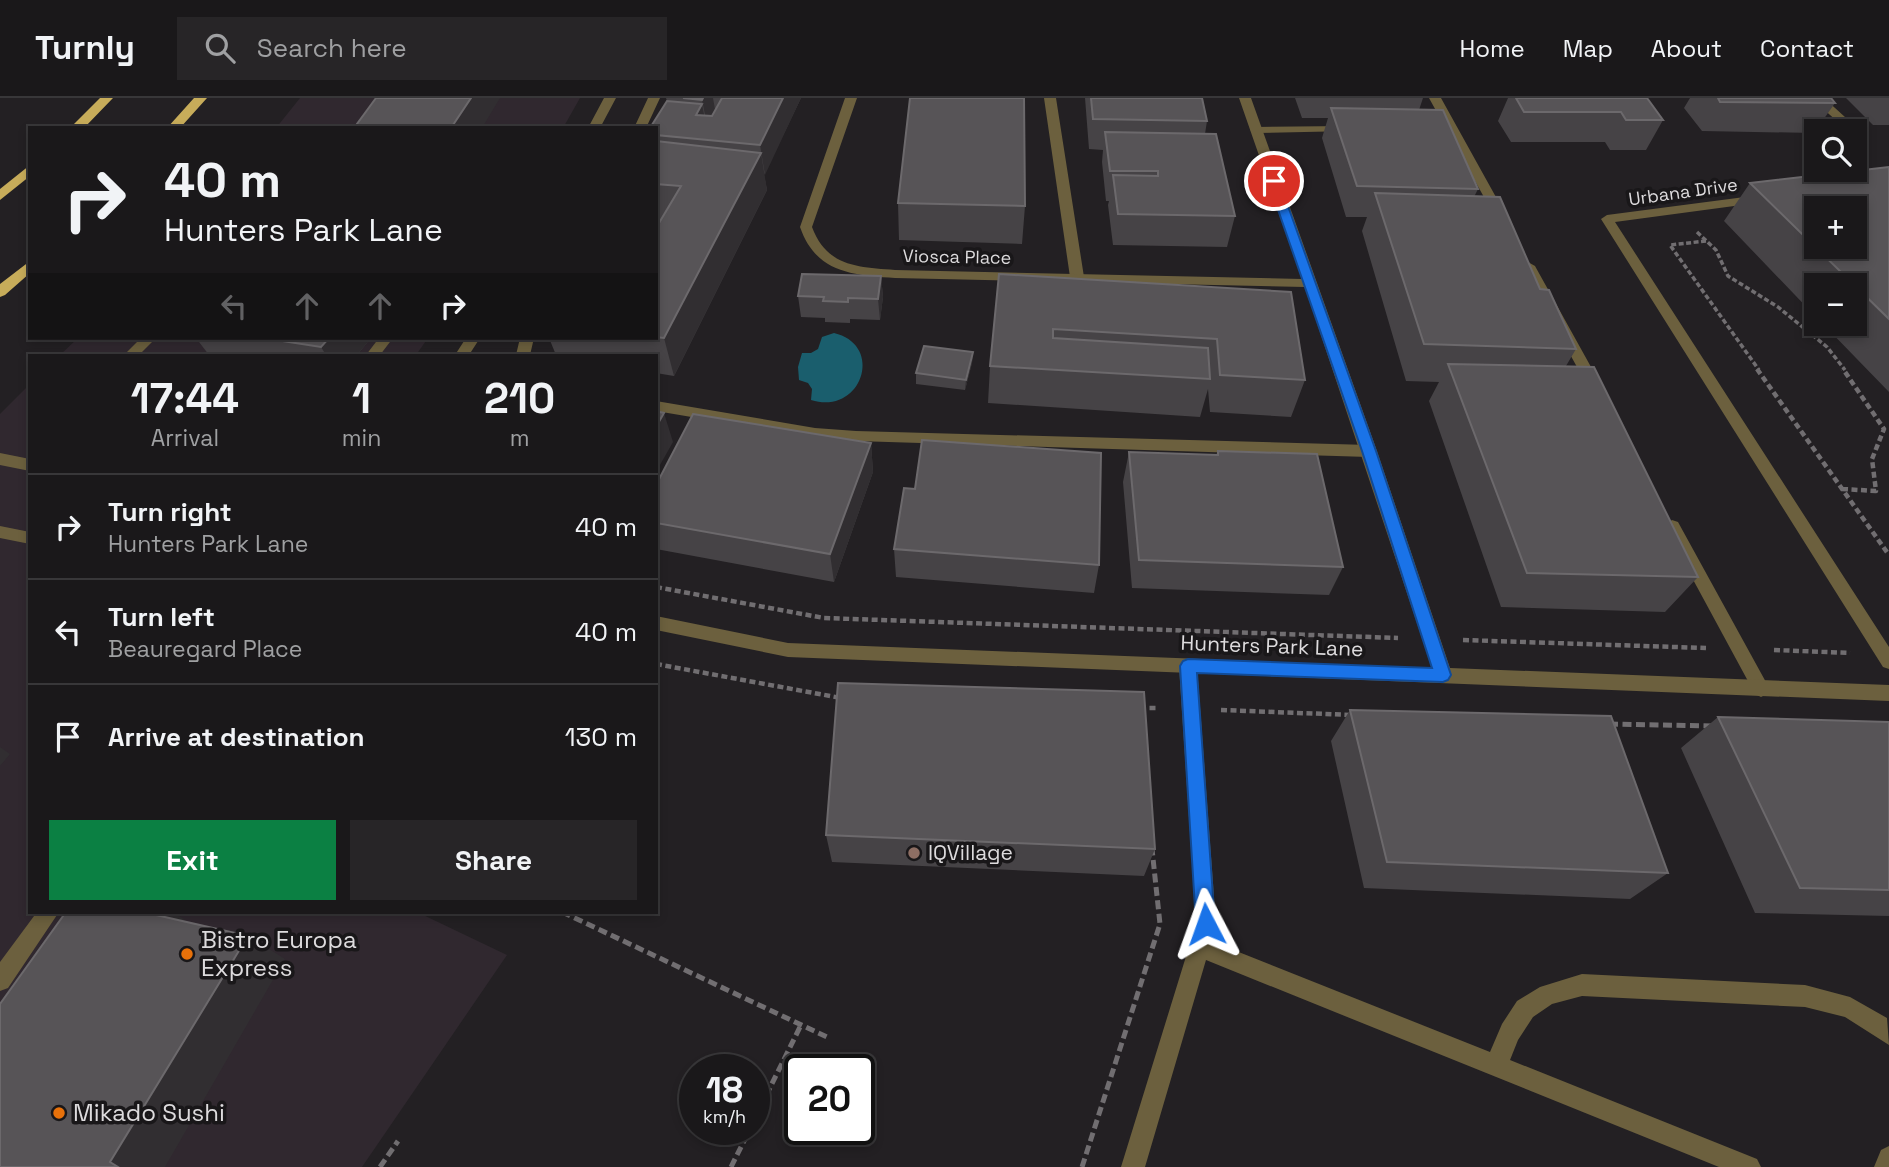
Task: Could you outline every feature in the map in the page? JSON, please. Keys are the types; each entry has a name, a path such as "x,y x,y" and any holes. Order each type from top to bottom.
{"highway":[{"path":"78,126 107,98"},
{"path":"175,126 201,98"},
{"path":"0,196 28,171"},
{"path":"0,292 28,267"}],"street":[{"path":"595,126 610,98"},
{"path":"641,126 654,98"},
{"name":"Viosca Place","path":"851,98 806,227 810,245 830,262 858,271 895,274 1309,283"},
{"path":"1049,98 1077,277"},
{"path":"1245,98 1369,451 1443,675"},
{"path":"1435,98 1444,128 1515,243 1599,394"},
{"path":"1817,98 1841,119"},
{"path":"1256,130 1354,129"},
{"name":"Urbana Drive","path":"1769,198 1607,219 1886,658"},
{"path":"132,354 147,340"},
{"path":"374,354 384,340"},
{"path":"658,406 815,433 856,436 1369,451"},
{"path":"0,458 28,465"},
{"path":"1666,516 1761,689"},
{"path":"0,532 28,538"},
{"name":"Hunters Park Lane","path":"658,623 788,650 1889,693"},
{"path":"1133,1167 1206,924 1188,666"},
{"path":"0,980 49,914"},
{"path":"1199,947 1749,1167"},
{"path":"1497,1065 1518,1017 1535,999 1558,989 1582,985 1805,996 1839,1002 1872,1018 1889,1034"},
{"path":"1886,1167 1889,1158"}],"path":[{"path":"1689,225 1716,250 1728,276 1778,307 1827,347 1884,429 1872,458 1875,491 1842,489"},
{"path":"1707,241 1670,246 1889,555"},
{"path":"658,587 824,618 1739,649 1886,658"},
{"path":"1132,629 1140,721"},
{"path":"658,664 825,697 853,698"},
{"path":"1139,708 1366,716"},
{"path":"1600,724 1724,726"},
{"path":"1082,1167 1160,924 1152,843"},
{"path":"566,914 827,1037"},
{"path":"770,1088 801,1025"},
{"path":"380,1167 398,1141"},
{"path":"731,1167 742,1145"}],"shaded area":[{"path":"300,98 580,98 564,126 278,126"},
{"path":"76,340 427,340 417,354 61,354"},
{"path":"28,386 28,914 421,914 507,955 362,1167 0,1167 0,414"}],"water":[{"path":"834,333 850,340 859,351 863,364 861,377 854,389 843,398 829,402 811,400 812,389 808,383 799,380 798,367 802,353 811,353 818,349 822,337"}],"building":[{"path":"376,98 471,98 452,126 355,126"},
{"path":"722,98 783,98 760,145 658,135 658,126 651,126 667,101 702,104 696,115 712,116"},
{"path":"910,98 1024,98 1025,206 898,203"},
{"path":"1091,98 1202,98 1207,121 1093,119"},
{"path":"1516,98 1647,98 1663,120 1626,120 1621,112 1524,112"},
{"path":"1718,98 1831,98 1835,103 1720,102"},
{"path":"1331,108 1443,110 1478,189 1357,186"},
{"path":"1105,132 1216,134 1235,216 1118,214 1113,175 1158,176 1158,171 1110,171"},
{"path":"658,141 761,153 664,338 658,337 658,225 681,186 658,184"},
{"path":"1889,167 1889,319 1867,297 1867,273 1842,273 1828,259 1867,259 1867,196 1804,196 1804,236 1750,183 1804,177 1804,182 1867,182 1867,170"},
{"path":"1375,193 1500,197 1540,289 1549,290 1576,349 1424,344"},
{"path":"802,274 881,276 878,299 848,298 848,302 823,301 824,297 798,296"},
{"path":"999,274 1291,292 1305,380 1220,375 1217,339 1053,329 1053,338 1208,348 1210,379 990,366"},
{"path":"276,340 327,340 321,347"},
{"path":"924,346 973,352 966,380 916,373"},
{"path":"1448,364 1594,367 1698,577 1527,573"},
{"path":"658,412 664,413 658,424"},
{"path":"693,414 871,443 830,554 658,523 658,481"},
{"path":"922,440 1101,453 1099,565 894,549 904,488 915,489"},
{"path":"1218,451 1317,454 1343,567 1139,560 1129,452 1218,455"},
{"path":"838,683 1144,692 1155,849 826,835"},
{"path":"1350,710 1611,716 1668,873 1387,862"},
{"path":"1718,717 1889,722 1889,890 1800,888"},
{"path":"65,914 152,914 248,936 110,1162 118,1167 0,1167 0,1004"}],"place":[{"name":"IQVillage","path":"914,853"},
{"name":"Bistro Europa Express","path":"187,954"},
{"name":"Mikado Sushi","path":"59,1113"}],"route":[{"path":"1206,924 1188,666 1443,675 1369,451 1274,181"}]}
